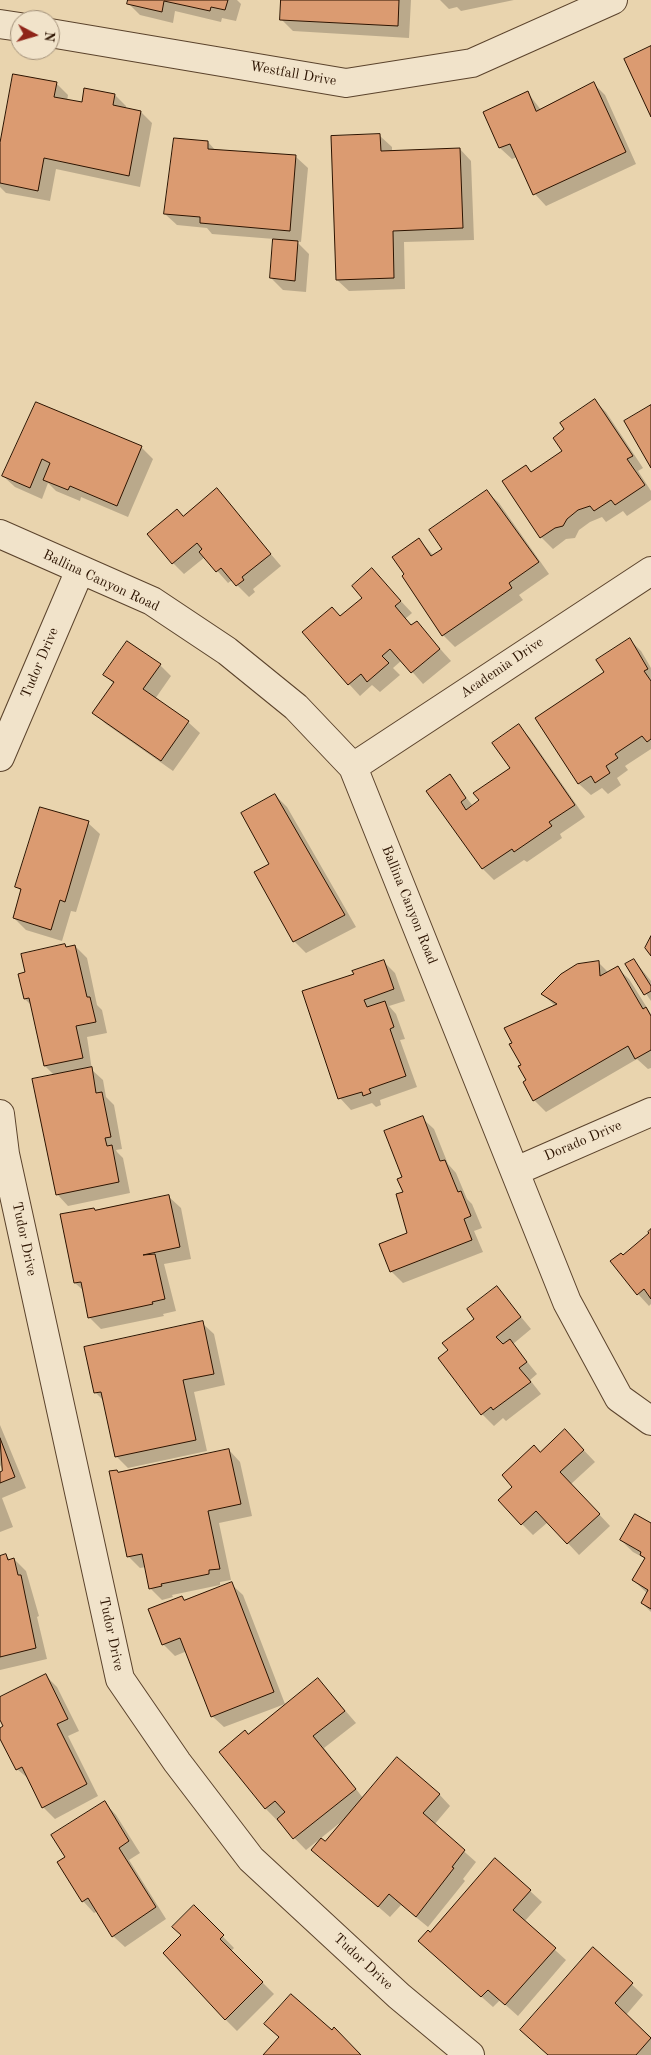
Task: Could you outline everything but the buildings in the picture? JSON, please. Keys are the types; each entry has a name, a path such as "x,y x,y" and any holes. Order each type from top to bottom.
{"street":[{"name":"Westfall Drive","path":"60,34 346,83 472,63 613,0"},
{"name":"Ballina Canyon Road","path":"0,534 152,601 227,650 296,707 353,767 516,1170 567,1302 619,1398 651,1421"},
{"name":"Tudor Drive","path":"0,757 80,570"},
{"name":"Academia Drive","path":"353,767 651,570"},
{"name":"Dorado Drive","path":"516,1170 651,1112"},
{"name":"Tudor Drive","path":"0,1114 5,1154 120,1678 177,1762 250,1859 399,1996 470,2055"}]}
